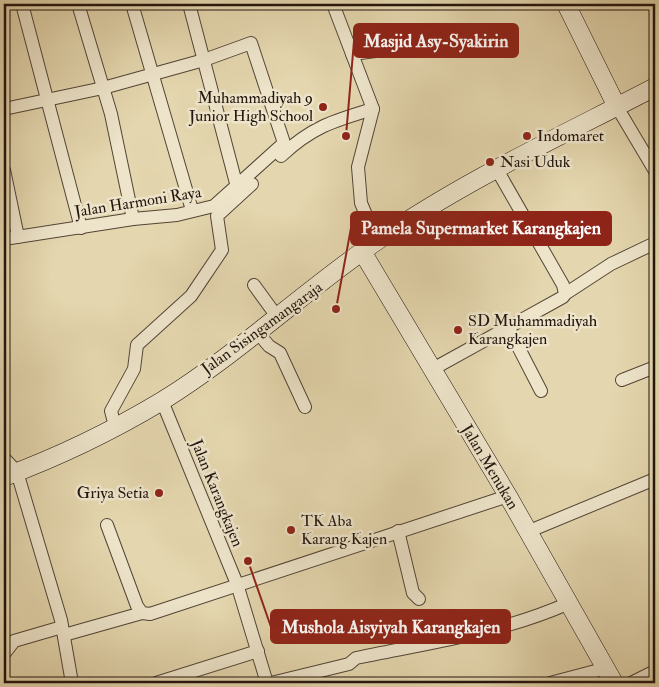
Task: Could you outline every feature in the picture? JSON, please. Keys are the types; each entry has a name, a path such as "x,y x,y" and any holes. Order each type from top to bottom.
{"main road":[{"path":"566,4 617,107"},
{"name":"Jalan Sisingamangaraja","path":"11,475 51,460 162,401 258,333 377,241 496,168 655,87"},
{"name":"Jalan Menukan","path":"363,252 431,370 508,496 611,676"}],"street":[{"path":"22,4 81,228"},
{"path":"78,4 112,114 133,219"},
{"path":"132,4 192,210"},
{"path":"190,4 237,187"},
{"path":"333,4 372,109 358,167 362,203 377,241"},
{"name":"Jalan Harmoni Raya","path":"4,239 133,219 177,215 214,206 237,187 284,143 251,43 204,60"},
{"path":"352,54 422,45"},
{"path":"4,109 104,88 204,60"},
{"path":"617,107 655,171"},
{"name":"Jalan Harmoni Raya","path":"115,426 111,411 134,369 137,345 191,296 222,250 217,216 309,132 323,124 372,109"},
{"path":"496,168 563,285 565,294"},
{"path":"4,170 18,237"},
{"path":"431,370 509,329 563,297 611,264 655,243"},
{"path":"254,285 278,318"},
{"path":"509,329 542,391"},
{"path":"258,333 269,346 280,353 305,407"},
{"path":"622,380 655,367"},
{"name":"Jalan Karangkajen","path":"162,401 237,584 269,683"},
{"path":"4,458 63,631 72,683"},
{"path":"527,532 655,479"},
{"path":"4,654 14,641 142,613 150,614 508,496"},
{"path":"107,525 137,606 142,613"},
{"path":"398,531 413,593 419,599"},
{"path":"269,683 349,664 356,658 496,630 531,619 569,603"},
{"path":"156,683 258,651"},
{"path":"631,683 655,671"},
{"path":"550,683 611,676"}],"place":[{"name":"Muhammadiyah 9 Junior High School","path":"323,107"},
{"name":"Masjid Asy-Syakirin","path":"346,136"},
{"name":"Indomaret","path":"527,136"},
{"name":"Nasi Uduk","path":"490,162"},
{"name":"Pamela Supermarket Karangkajen","path":"336,309"},
{"name":"SD Muhammadiyah Karangkajen","path":"458,330"},
{"name":"Griya Setia","path":"159,493"},
{"name":"TK Aba Karang Kajen","path":"291,530"},
{"name":"Mushola Aisyiyah Karangkajen","path":"248,561"}]}
